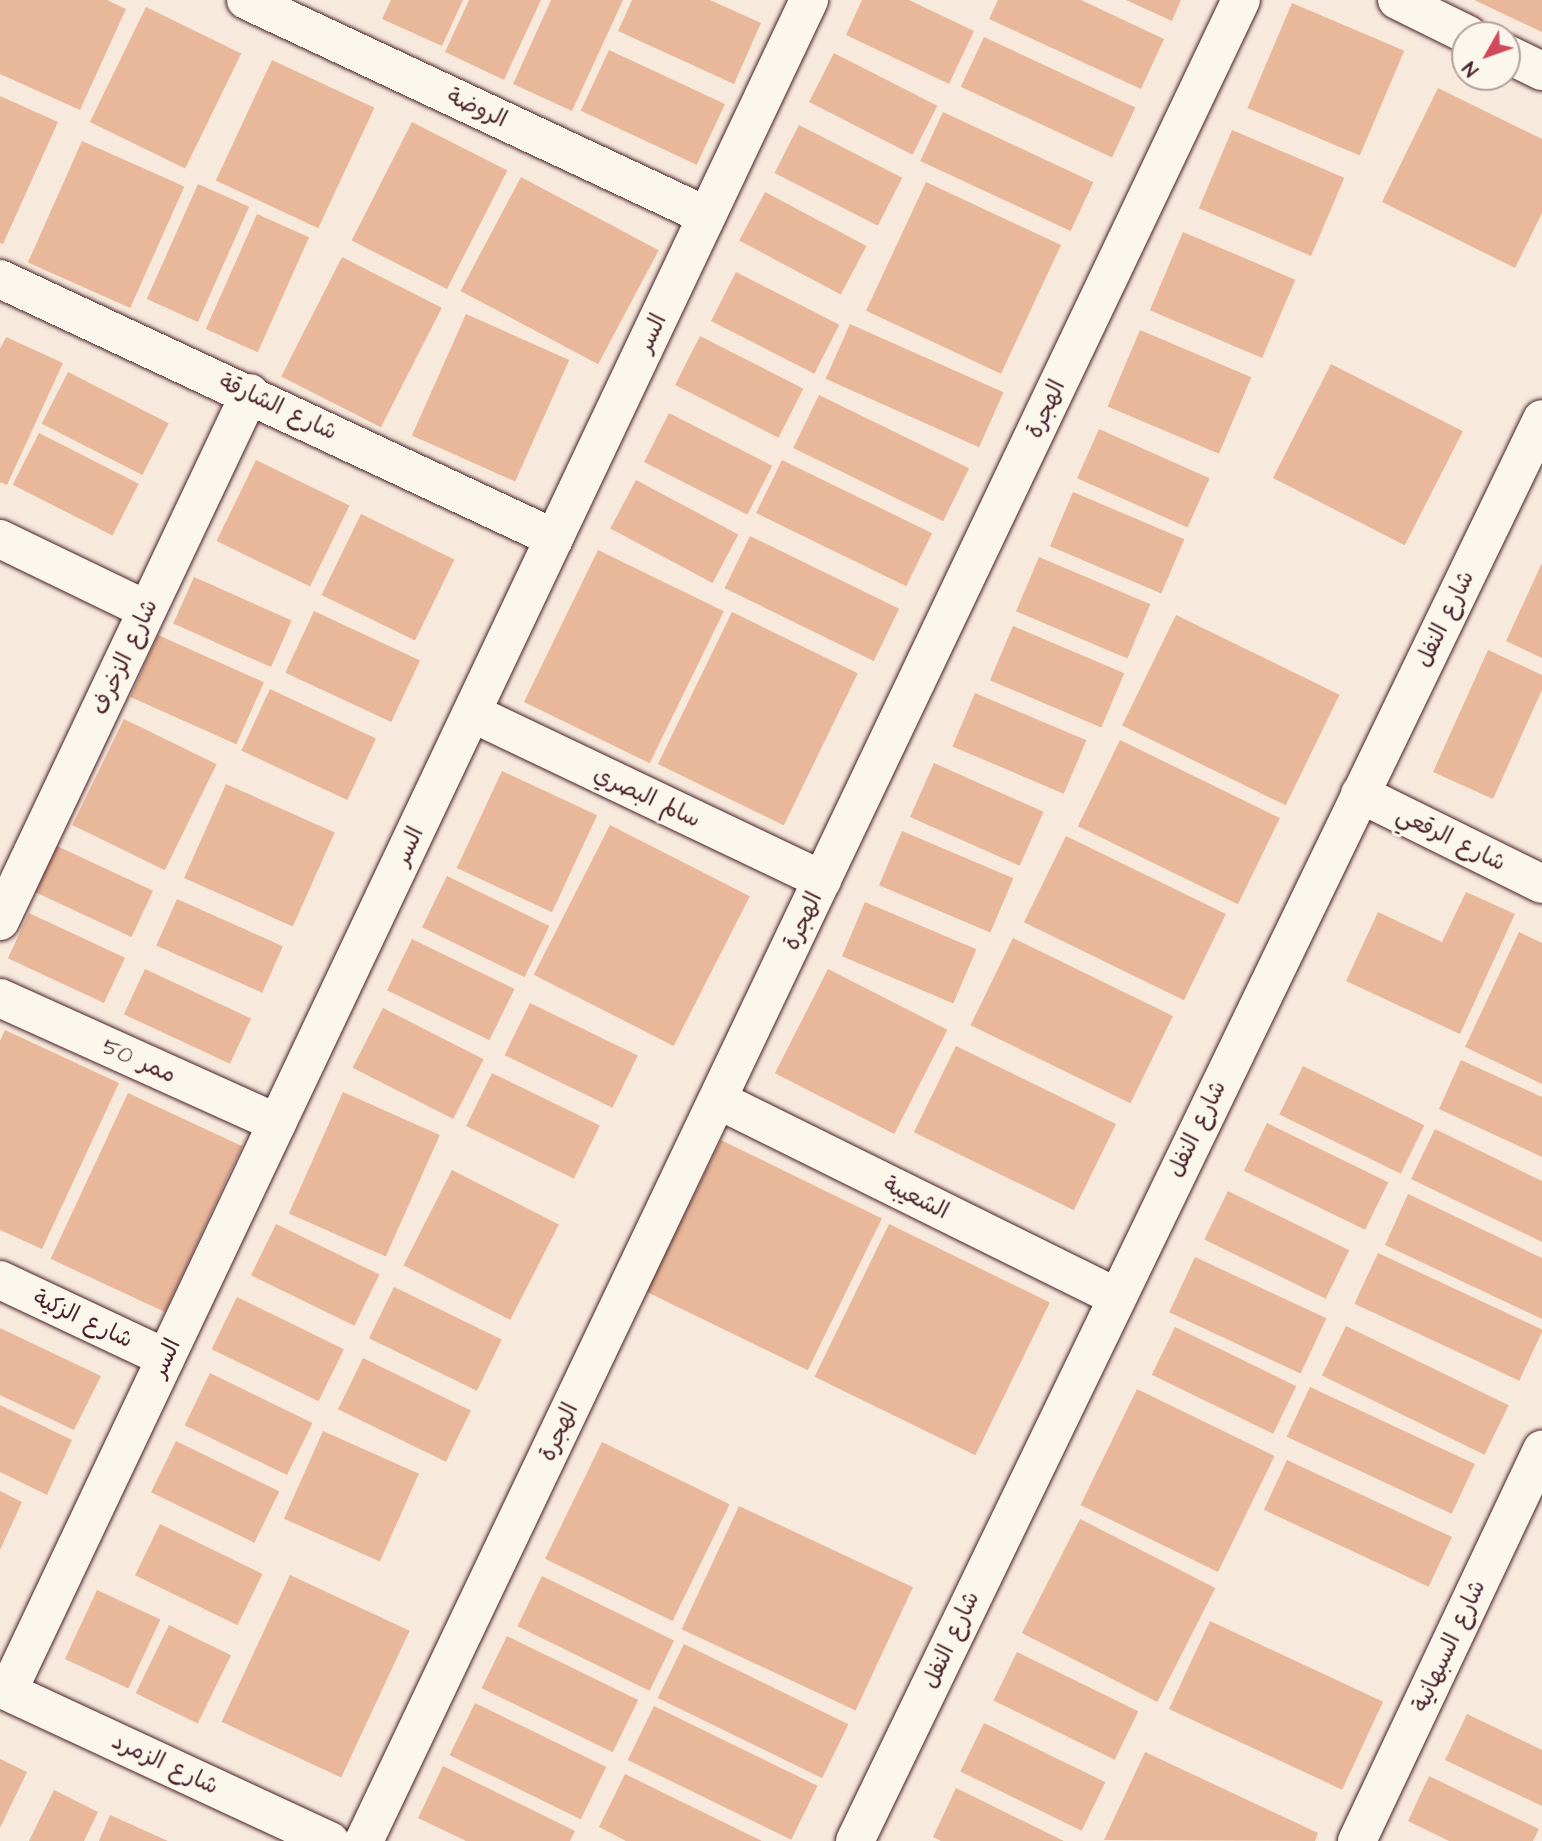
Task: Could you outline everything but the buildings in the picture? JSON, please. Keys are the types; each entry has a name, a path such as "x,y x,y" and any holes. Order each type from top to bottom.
{"street":[{"name":"الروضة","path":"246,0 707,216"},
{"name":"السر","path":"4,1690 166,1359 809,0"},
{"name":"الهجرة","path":"365,1841 1241,0"},
{"path":"1397,0 1451,27"},
{"path":"1521,61 1542,71"},
{"name":"شارع الشارقة","path":"0,279 250,393 554,538"},
{"name":"شارع الزخرف","path":"0,921 250,393"},
{"name":"شارع النفل","path":"855,1841 1115,1296 1540,430"},
{"path":"0,540 147,610"},
{"name":"سالم البصري","path":"472,713 822,880"},
{"name":"شارع الرقعي","path":"1360,794 1542,884"},
{"name":"ممر 50","path":"0,998 277,1123"},
{"name":"الشعيبة","path":"718,1100 1115,1296"},
{"name":"شارع الزكية","path":"0,1280 166,1359"},
{"name":"شارع السبهانية","path":"1357,1841 1542,1450"},
{"name":"شارع الزمرد","path":"4,1690 330,1841"}]}
